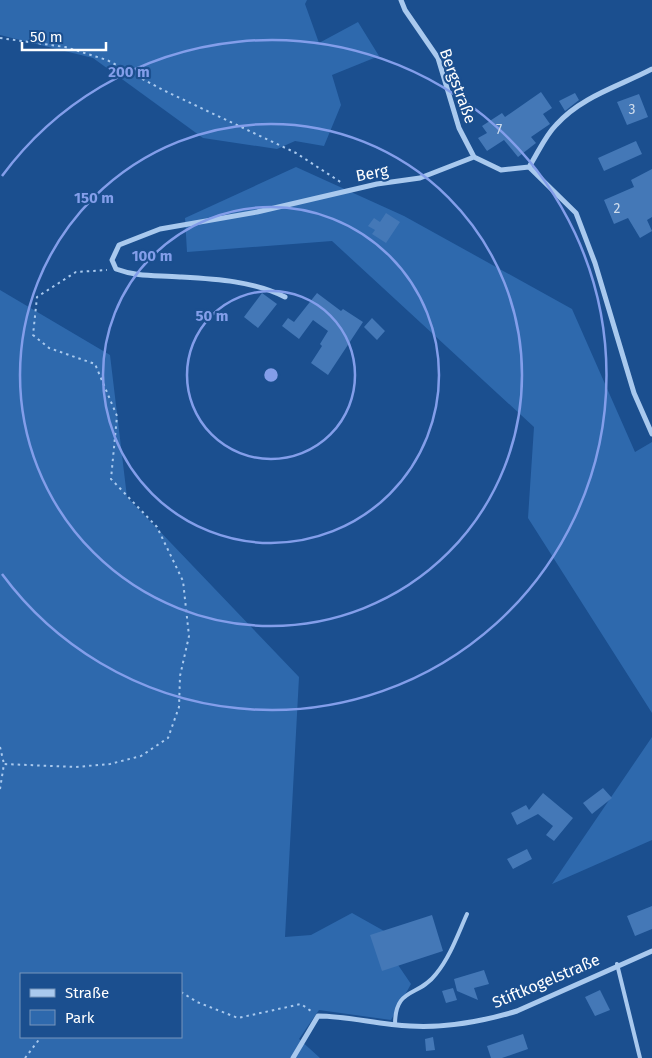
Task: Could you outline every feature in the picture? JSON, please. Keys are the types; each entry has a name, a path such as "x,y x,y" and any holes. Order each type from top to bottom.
{"street":[{"name":"Bergstraße","path":"401,0 404,10 438,58 459,128 474,158"},
{"path":"474,158 501,170 529,166 556,125 574,109 622,82 652,69"},
{"name":"Berg","path":"116,269 112,260 119,245 160,229 257,212 352,190 420,178 474,158"},
{"path":"529,166 576,213 595,263 634,393 652,434"},
{"path":"116,269 143,276 178,277 266,288 285,297"},
{"name":"Stiftkogelstraße","path":"318,1016 346,1016 395,1025 438,1025 498,1016 517,1010 652,950"},
{"path":"293,1058 318,1016"}],"lane":[{"path":"395,1025 395,1009 399,1002 428,983 436,974 467,914"},
{"name":"Stiftkogelstraße","path":"617,964 640,1058"}],"path":[{"path":"0,38 65,47 107,60 163,90 296,153 352,190"},
{"path":"4,764 76,767 110,764 141,756 168,738 179,707 180,676 189,636 183,581 157,528 111,479 117,416 95,364 49,348 33,335 37,297 76,272 116,269"},
{"path":"0,747 4,764 0,789"},
{"path":"182,993 197,1002 238,1018 302,1004 318,1016"},
{"path":"25,1058 40,1038"}],"green space":[{"path":"0,0 307,0 305,4 319,43 358,22 379,56 332,75 341,105 324,146 295,141 277,149 203,138 93,58 0,35"},
{"path":"296,167 404,216 572,309 635,452 652,442 652,713 528,518 534,427 332,241 187,252 185,218"},
{"path":"0,290 110,355 127,497 299,677 285,937 311,935 352,913 393,936 396,962 411,984 391,1020 319,1010 299,1039 320,1058 0,1058"},
{"path":"652,737 652,840 552,884"}],"building":[{"path":"541,92 552,108 543,114 550,124 531,137 536,143 518,157 504,140 487,151 478,138 487,133 482,126 502,113 505,117"},
{"path":"575,93 579,100 565,111 559,101"},
{"path":"639,94 648,117 627,125 617,102"},
{"path":"636,141 642,154 604,171 598,158"},
{"path":"652,169 652,217 647,220 652,231 640,238 628,218 614,224 604,200 634,187 631,180"},
{"path":"386,213 400,222 386,243 372,234 375,230 368,226 374,218 380,222"},
{"path":"262,293 277,304 258,328 244,317"},
{"path":"317,293 341,311 343,309 363,322 328,375 311,363 322,346 320,344 328,331 313,320 299,339 282,326 288,318 294,322"},
{"path":"372,318 385,331 377,340 364,327"},
{"path":"603,788 612,798 592,814 583,803"},
{"path":"543,793 573,818 554,841 546,835 553,826 538,814 517,825 511,813 526,805 529,810"},
{"path":"527,849 532,859 513,869 507,859"},
{"path":"652,906 652,929 635,936 627,916"},
{"path":"432,915 443,951 382,971 370,935"},
{"path":"484,970 489,984 474,988 478,1000 457,991 454,979"},
{"path":"453,988 457,1000 446,1003 442,991"},
{"path":"600,990 610,1010 595,1016 585,997"},
{"path":"523,1034 528,1049 502,1058 491,1058 487,1046"},
{"path":"433,1037 435,1050 426,1051 425,1039"}]}
